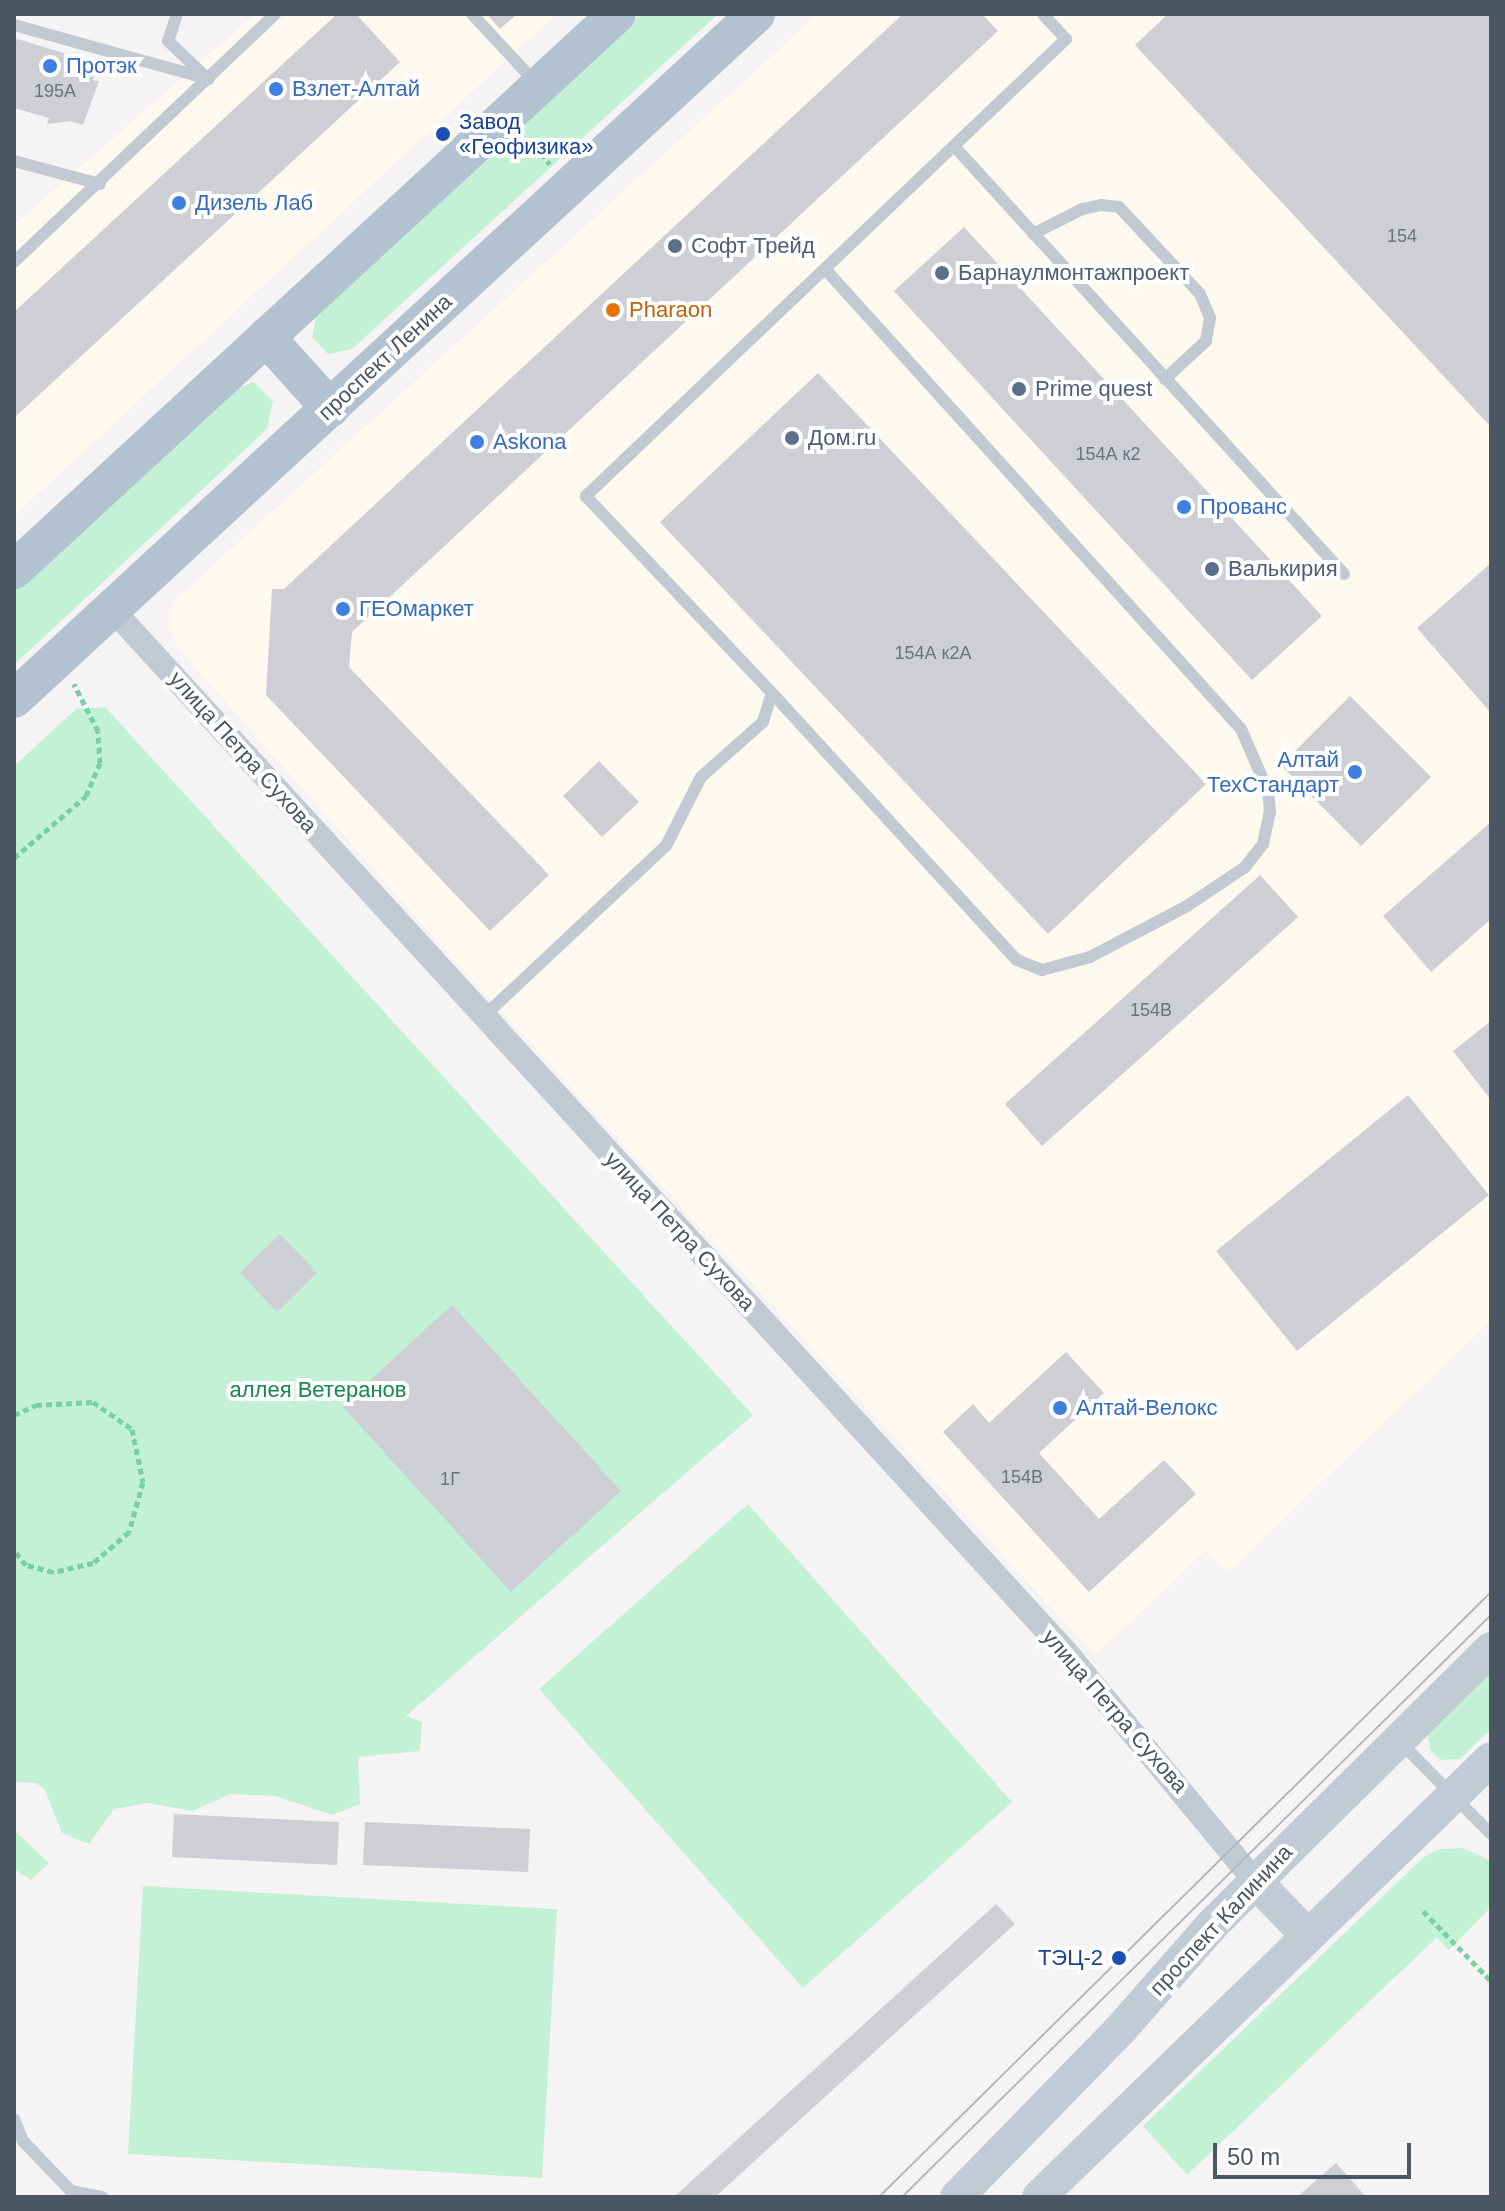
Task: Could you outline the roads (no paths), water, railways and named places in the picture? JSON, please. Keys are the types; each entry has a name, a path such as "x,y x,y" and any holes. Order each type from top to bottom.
{"main road":[{"path":"14,570 617,14"},
{"name":"проспект Ленина","path":"14,699 756,14"},
{"path":"266,337 330,408"},
{"name":"проспект Калинина","path":"957,2197 1120,2030 1248,1870 1397,1740 1491,1649"},
{"path":"1039,2197 1491,1759"},
{"path":"1248,1870 1308,1936"}],"street":[{"name":"улица Петра Сухова","path":"112,609 1066,1652 1248,1870"}],"lane":[{"path":"177,14 168,41 209,79"},
{"path":"14,262 100,184 275,14"},
{"path":"472,14 538,86"},
{"path":"825,269 1241,729 1268,791 1270,812 1263,844 1245,867 1187,906 1090,957 1042,970 1017,960 586,496 1066,39 1043,14"},
{"path":"14,25 209,79"},
{"path":"954,146 1344,574"},
{"path":"14,161 100,184"},
{"path":"1033,234 1082,209 1101,205 1119,207 1200,294 1210,318 1206,341 1165,379"},
{"path":"483,1017 666,846 701,777 763,722 772,693"},
{"path":"1397,1740 1491,1834"},
{"path":"14,2119 23,2141 71,2191 102,2197"}],"tram line":[{"path":"879,2197 1491,1592"},
{"path":"902,2197 1491,1615"}],"place":[{"name":"Протэк","path":"50,66"},
{"name":"Взлет-Алтай","path":"276,89"},
{"name":"Завод «Геофизика»","path":"443,134"},
{"name":"Дизель Лаб","path":"179,203"},
{"name":"Софт Трейд","path":"675,246"},
{"name":"Барнаулмонтажпроект","path":"942,273"},
{"name":"Pharaon","path":"613,310"},
{"name":"Prime quest","path":"1019,389"},
{"name":"Дом.ru","path":"792,438"},
{"name":"Askona","path":"477,442"},
{"name":"Прованс","path":"1184,507"},
{"name":"Валькирия","path":"1212,569"},
{"name":"ГЕОмаркет","path":"343,609"},
{"name":"Алтай ТехСтандарт","path":"1355,772"},
{"name":"Алтай-Велокс","path":"1060,1408"},
{"name":"ТЭЦ-2","path":"1119,1958"}],"park label":[{"name":"аллея Ветеранов","path":"318,1390"}]}
